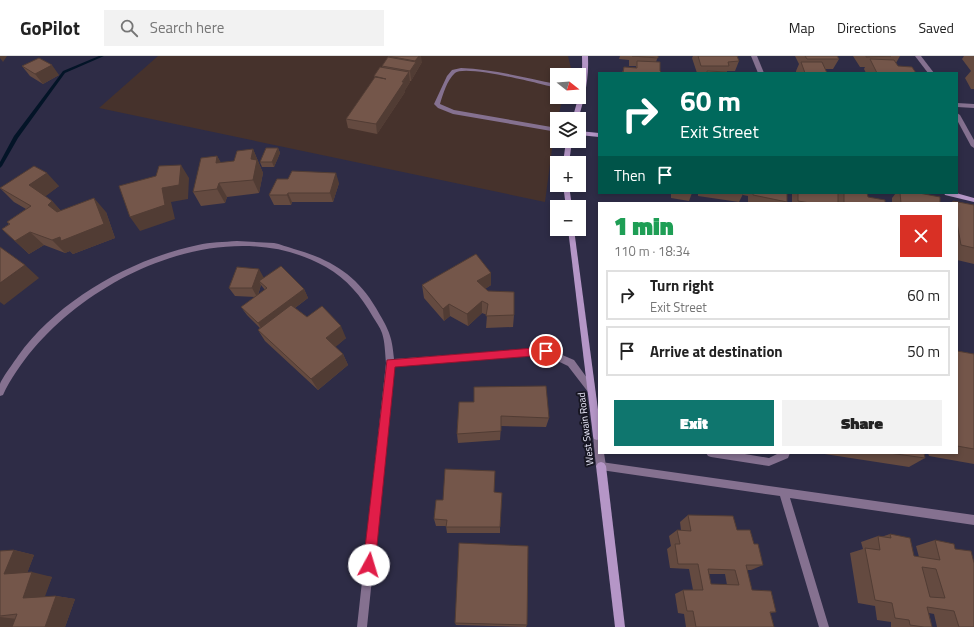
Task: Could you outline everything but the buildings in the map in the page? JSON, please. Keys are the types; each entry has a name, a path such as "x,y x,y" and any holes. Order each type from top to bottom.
{"street":[{"path":"585,56 586,68"},
{"path":"754,56 761,72"},
{"path":"918,56 930,72"},
{"path":"550,85 476,69 460,69 454,71 448,80 437,104 440,107 453,112 550,129"},
{"path":"958,105 974,106"},
{"path":"958,117 974,146"},
{"path":"586,134 598,135"},
{"path":"951,194 974,200"},
{"name":"West Swain Road","path":"572,236 598,436"},
{"path":"0,392 31,345 60,316 93,291 115,278 160,258 196,248 231,243 269,245 295,250 331,265 354,283 370,304 386,333 390,363 362,627"},
{"path":"390,363 546,351 571,363 591,388"},
{"name":"West Swain Road","path":"600,454 620,627"},
{"path":"717,454 769,462 785,454"},
{"path":"601,466 974,520"},
{"path":"782,492 824,627"}],"shaded area":[{"path":"158,56 568,56 571,68 550,68 550,104 561,104 559,112 550,112 550,148 552,148 545,202 99,108"}],"waterway":[{"path":"0,166 16,137 64,72 102,56"}],"route":[{"path":"369,565 390,363 546,351"}]}
